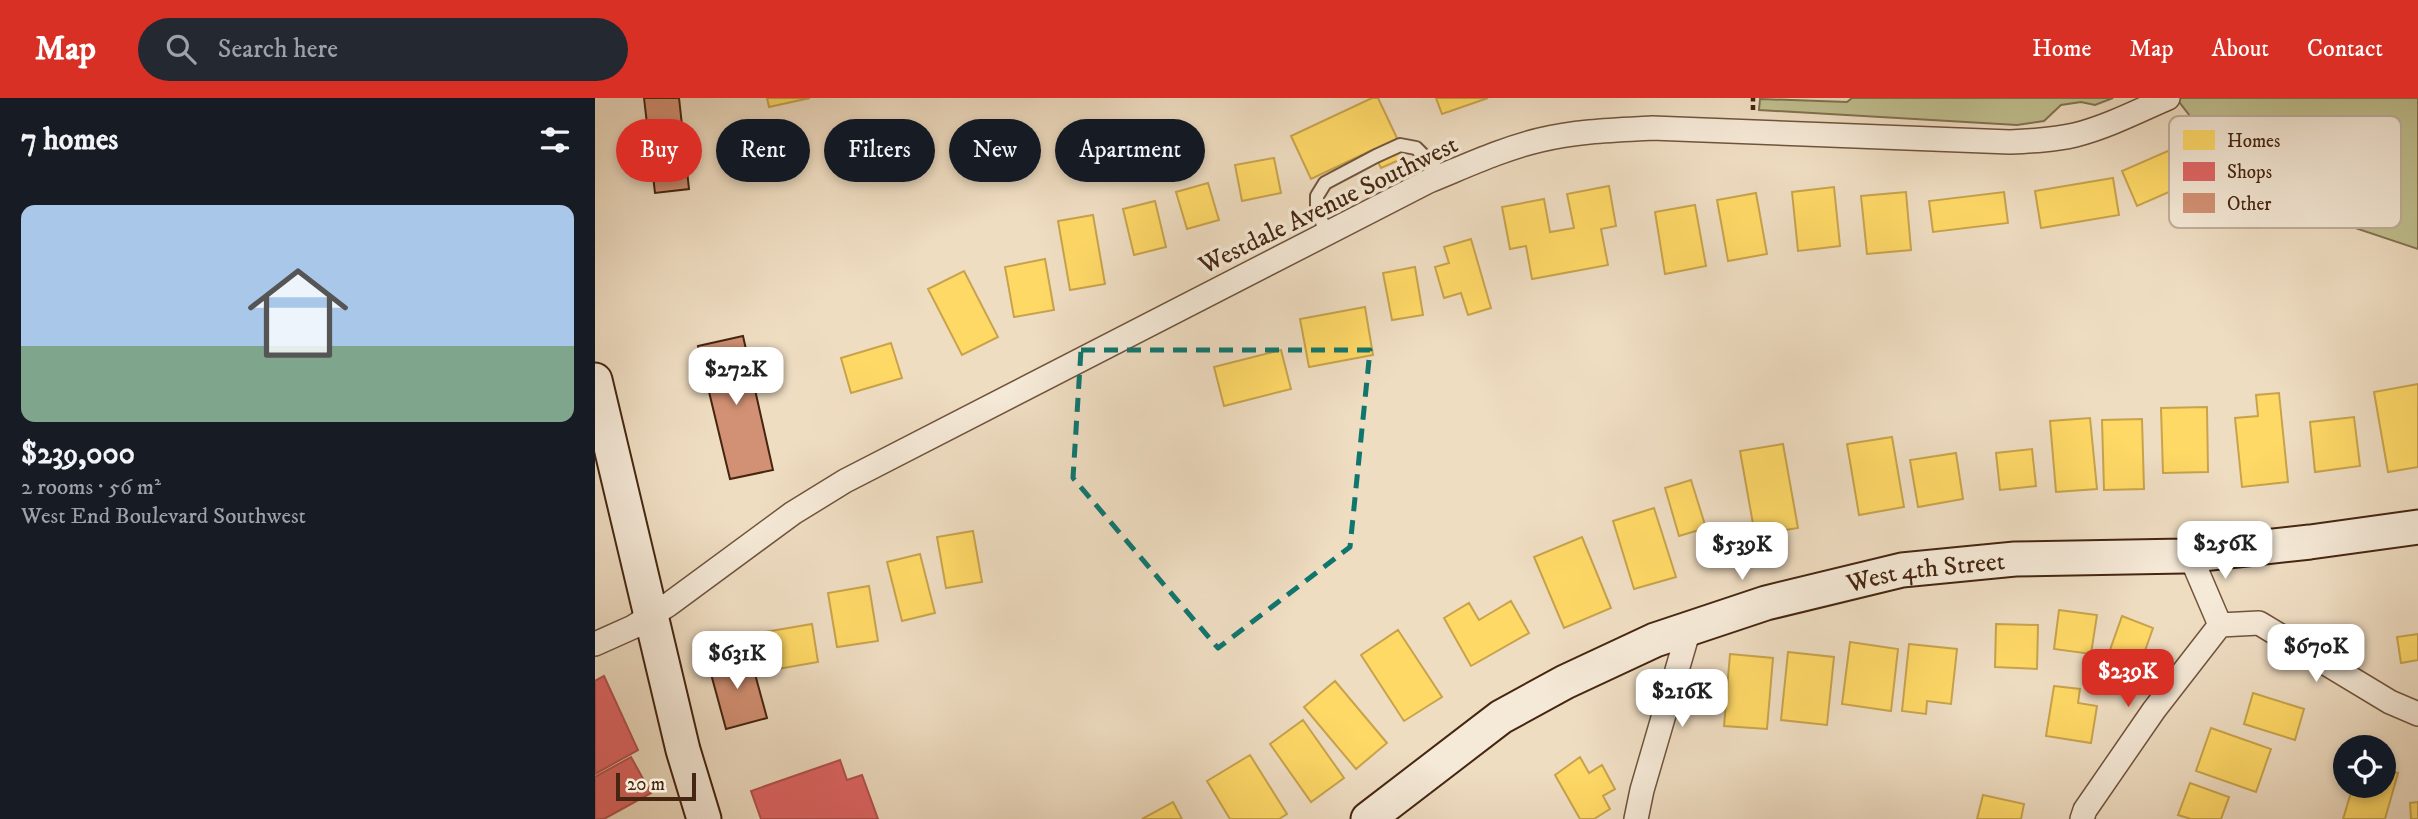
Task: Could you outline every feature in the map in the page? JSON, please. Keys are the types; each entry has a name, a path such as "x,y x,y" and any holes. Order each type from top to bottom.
{"street":[{"name":"Westdale Avenue Southwest","path":"595,645 650,617 793,513 845,481 1326,233 1443,175 1483,159 1540,140 1597,131 1653,128 2010,142 2043,140 2076,134 2113,122 2168,98"},
{"path":"595,380 683,750 704,819"},
{"name":"West 4th Street","path":"1368,819 1501,718 1565,682 1655,639 1766,603 1902,570 2015,559 2190,555 2418,527"},
{"path":"2190,555 2220,625"},
{"path":"2082,819 2085,810 2154,710 2220,625 2259,623 2390,702 2418,714"},
{"path":"1636,819 1689,629"}],"lane":[{"path":"1326,233 1317,207 1317,196 1325,183 1376,156 1400,145 1416,148 1443,175"}],"highlighted area":[{"path":"1081,350 1370,350 1350,547 1218,648 1073,478"}],"shaded area":[{"path":"1852,98 2113,98 2095,105 2081,102 2061,105 2044,121 2017,125 1759,110 1760,99 1847,102"},
{"path":"2176,98 2418,98 2418,249 2355,228 2401,228 2401,116 2190,116"}],"building: Homes":[{"path":"767,98 810,98 769,107"},
{"path":"1372,98 1378,98 1406,157 1381,168 1372,150 1311,179 1291,136"},
{"path":"1436,98 1488,98 1442,114"},
{"path":"2169,150 2169,192 2137,206 2122,171"},
{"path":"1274,158 1281,193 1242,201 1235,165"},
{"path":"2113,178 2119,215 2041,228 2035,191"},
{"path":"1208,183 1219,220 1187,229 1176,192"},
{"path":"1609,186 1616,226 1601,229 1608,265 1532,279 1526,246 1510,249 1502,207 1544,199 1550,232 1574,228 1567,194"},
{"path":"1834,187 1840,246 1798,251 1792,192"},
{"path":"1906,192 1911,250 1867,254 1861,196"},
{"path":"2004,192 2008,223 1933,232 1929,201"},
{"path":"1756,193 1767,254 1728,261 1717,200"},
{"path":"1155,201 1166,247 1134,255 1123,209"},
{"path":"1695,205 1706,266 1665,274 1655,212"},
{"path":"1093,215 1105,284 1070,290 1058,221"},
{"path":"1471,239 1491,308 1468,315 1461,293 1444,298 1435,267 1449,263 1444,247"},
{"path":"1045,259 1054,310 1014,317 1005,267"},
{"path":"1415,267 1423,315 1392,320 1383,273"},
{"path":"964,271 998,337 962,355 928,289"},
{"path":"1365,307 1373,355 1309,367 1300,319"},
{"path":"891,343 902,378 851,393 841,358"},
{"path":"1281,350 1291,389 1224,406 1214,367"},
{"path":"2418,384 2418,467 2388,472 2374,392"},
{"path":"2279,393 2288,482 2242,487 2235,418 2258,416 2256,395"},
{"path":"2207,407 2208,472 2163,473 2161,408"},
{"path":"2354,417 2360,466 2315,472 2310,422"},
{"path":"2090,418 2097,489 2056,492 2050,421"},
{"path":"2142,419 2144,489 2104,490 2102,420"},
{"path":"1892,437 1904,507 1859,515 1847,444"},
{"path":"1783,444 1798,528 1755,535 1740,451"},
{"path":"2032,449 2036,486 2000,490 1996,453"},
{"path":"1956,453 1963,499 1918,507 1910,460"},
{"path":"1691,480 1706,528 1679,536 1665,488"},
{"path":"1654,508 1676,577 1634,589 1613,521"},
{"path":"973,531 982,582 946,588 937,537"},
{"path":"1582,537 1611,608 1564,628 1534,557"},
{"path":"920,554 935,613 902,621 887,562"},
{"path":"869,586 878,641 837,647 828,593"},
{"path":"1511,601 1529,633 1471,666 1444,618 1469,603 1479,620"},
{"path":"2059,610 2097,615 2091,654 2054,649"},
{"path":"2122,616 2153,628 2141,662 2110,650"},
{"path":"812,624 818,662 766,671 759,633"},
{"path":"1996,624 2038,625 2037,669 1995,667"},
{"path":"1398,630 1442,697 1404,721 1361,655"},
{"path":"2418,634 2418,660 2401,663 2397,637"},
{"path":"1850,642 1898,649 1891,711 1842,704"},
{"path":"1909,644 1957,649 1951,704 1927,701 1926,714 1902,711"},
{"path":"1788,652 1834,657 1827,725 1781,720"},
{"path":"1730,654 1773,658 1767,729 1724,726"},
{"path":"1335,681 1387,743 1356,769 1304,707"},
{"path":"2054,686 2080,689 2078,703 2097,706 2091,743 2046,736"},
{"path":"2253,693 2304,709 2295,740 2244,724"},
{"path":"1303,720 1344,778 1311,802 1270,744"},
{"path":"2211,728 2271,749 2256,792 2196,771"},
{"path":"1250,755 1287,814 1279,819 1230,819 1207,781"},
{"path":"1580,757 1589,773 1602,765 1615,789 1603,796 1610,809 1594,819 1580,819 1555,775"},
{"path":"2190,783 2229,797 2221,819 2191,819 2178,815"},
{"path":"1983,795 2024,804 2021,819 1977,819"},
{"path":"2349,798 2391,798 2385,819 2343,819"},
{"path":"1173,802 1182,819 1142,819"},
{"path":"2418,802 2418,819 2411,819 2410,803"}],"building: Shops":[{"path":"604,676 638,750 595,774 595,681"},
{"path":"631,757 651,793 604,819 595,819 595,777"},
{"path":"840,760 847,780 862,775 878,819 761,819 751,791"}],"building: Other":[{"path":"644,98 679,98 681,119 646,119"},
{"path":"654,182 688,182 689,189 655,193"},
{"path":"743,336 773,470 730,479 698,346"},
{"path":"749,652 767,718 726,729 708,663"}]}
